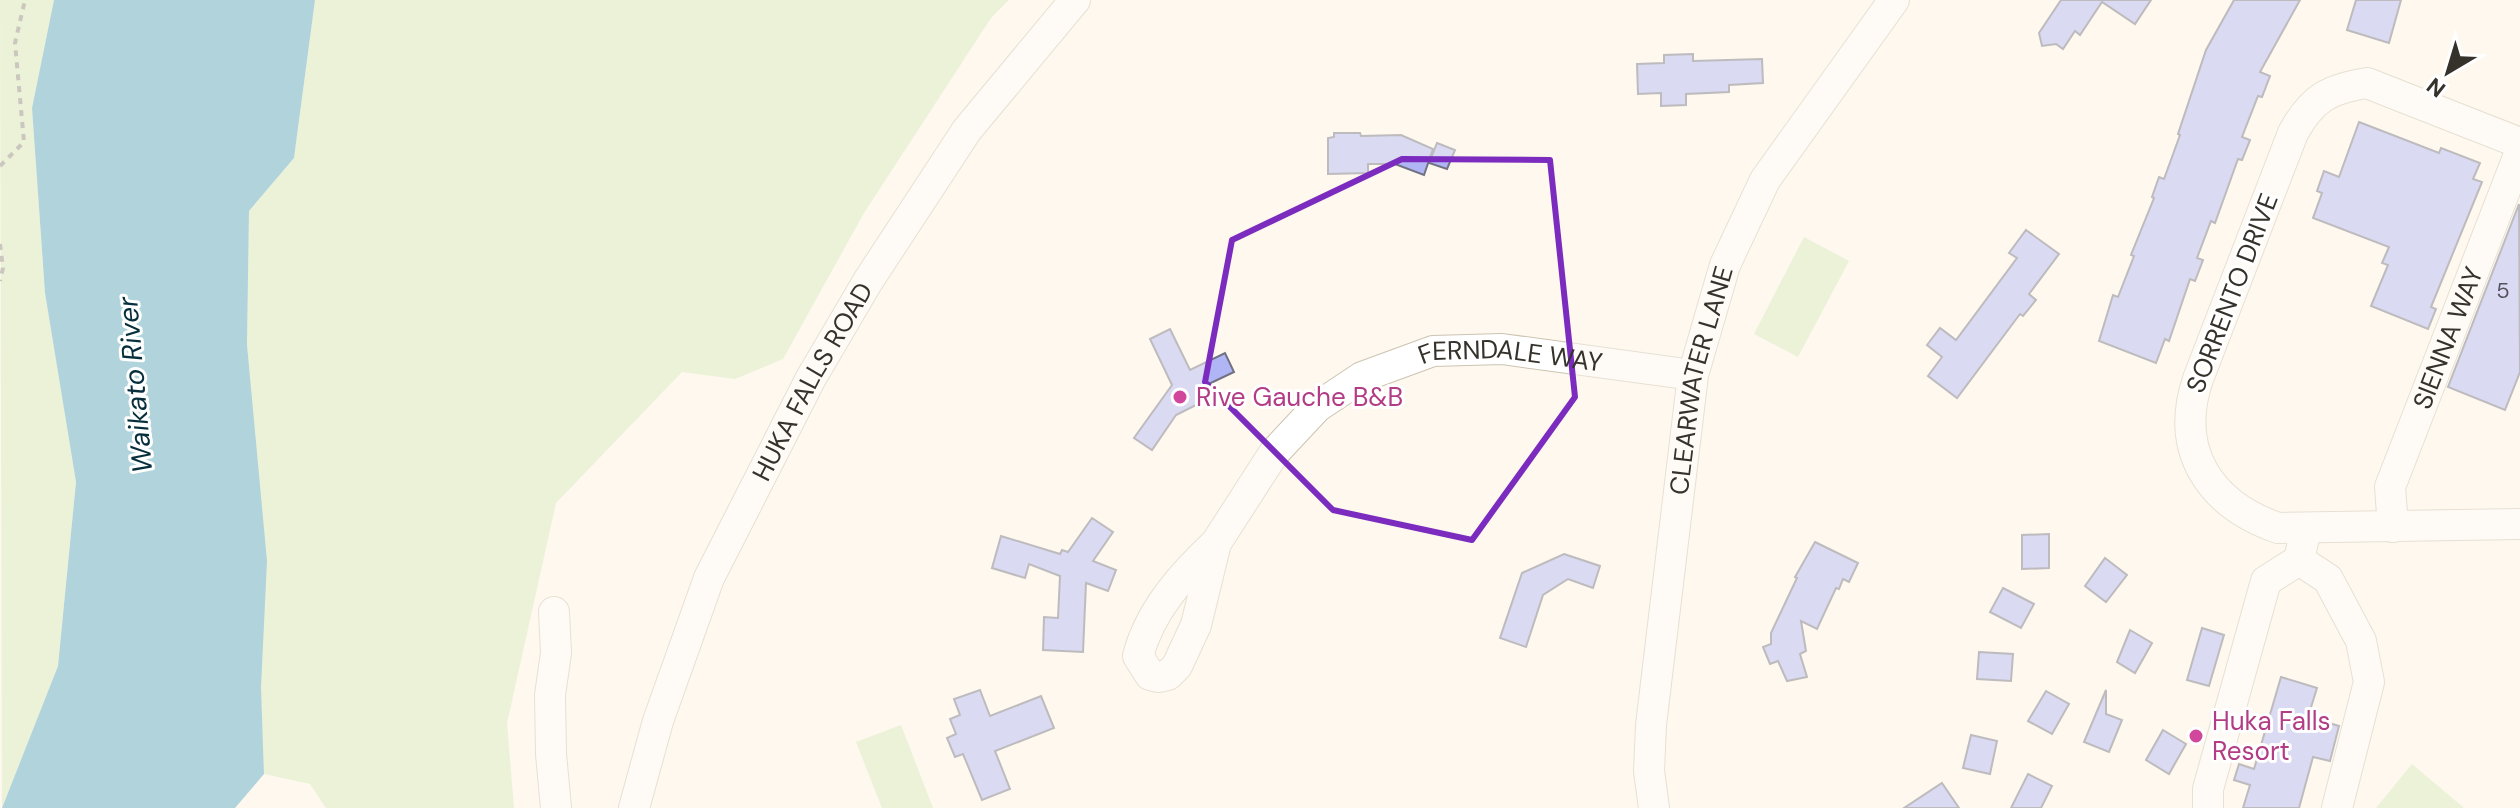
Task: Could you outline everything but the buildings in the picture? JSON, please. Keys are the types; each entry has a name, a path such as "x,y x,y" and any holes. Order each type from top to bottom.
{"street":[{"name":"HUKA FALLS ROAD","path":"634,808 658,721 709,578 811,378 868,281 967,130 1075,0"},
{"name":"CLEARWATER LANE","path":"1654,808 1649,771 1651,725 1693,375 1725,265 1765,180 1894,0"},
{"name":"SORRENTO DRIVE","path":"2520,143 2367,83 2346,86 2322,95 2304,114 2293,133 2198,379 2189,419 2197,456 2206,478 2219,494 2256,520 2278,528 2520,524"},
{"name":"SIENNA WAY","path":"2393,527 2390,487 2520,152"},
{"name":"FERNDALE WAY","path":"1216,543 1274,453 1317,407 1362,377 1400,362 1433,351 1502,349 1693,375"},
{"path":"2208,808 2208,789 2266,581 2299,560 2306,528"},
{"path":"2299,560 2328,579 2361,641 2369,682 2337,808"},
{"path":"554,612 556,653 550,710 556,808"}],"path":[{"path":"0,166 24,142 15,43 25,0"},
{"path":"0,244 3,268 0,281"}],"highlighted area":[{"path":"1402,159 1550,160 1575,397 1472,540 1333,510 1205,382 1232,240"}],"green space":[{"path":"0,0 54,0 32,108 45,293 76,482 58,666 2,808"},
{"path":"315,0 1009,0 991,18 864,213 783,359 735,379 682,372 556,503 507,723 514,808 326,808 310,784 264,774 247,345 249,211 294,158"},
{"path":"1804,237 1849,261 1798,357 1754,334"},
{"path":"901,725 933,808 882,808 856,742"},
{"path":"2412,764 2464,808 2376,808"}],"water":[{"name":"Waikato River","path":"54,0 315,0 294,158 249,211 247,345 267,561 261,687 264,774 235,808 2,808 58,666 76,482 45,293 32,108"}],"place":[{"name":"Rive Gauche B&B","path":"1180,397"},
{"name":"Huka Falls Resort","path":"2196,736"}]}
